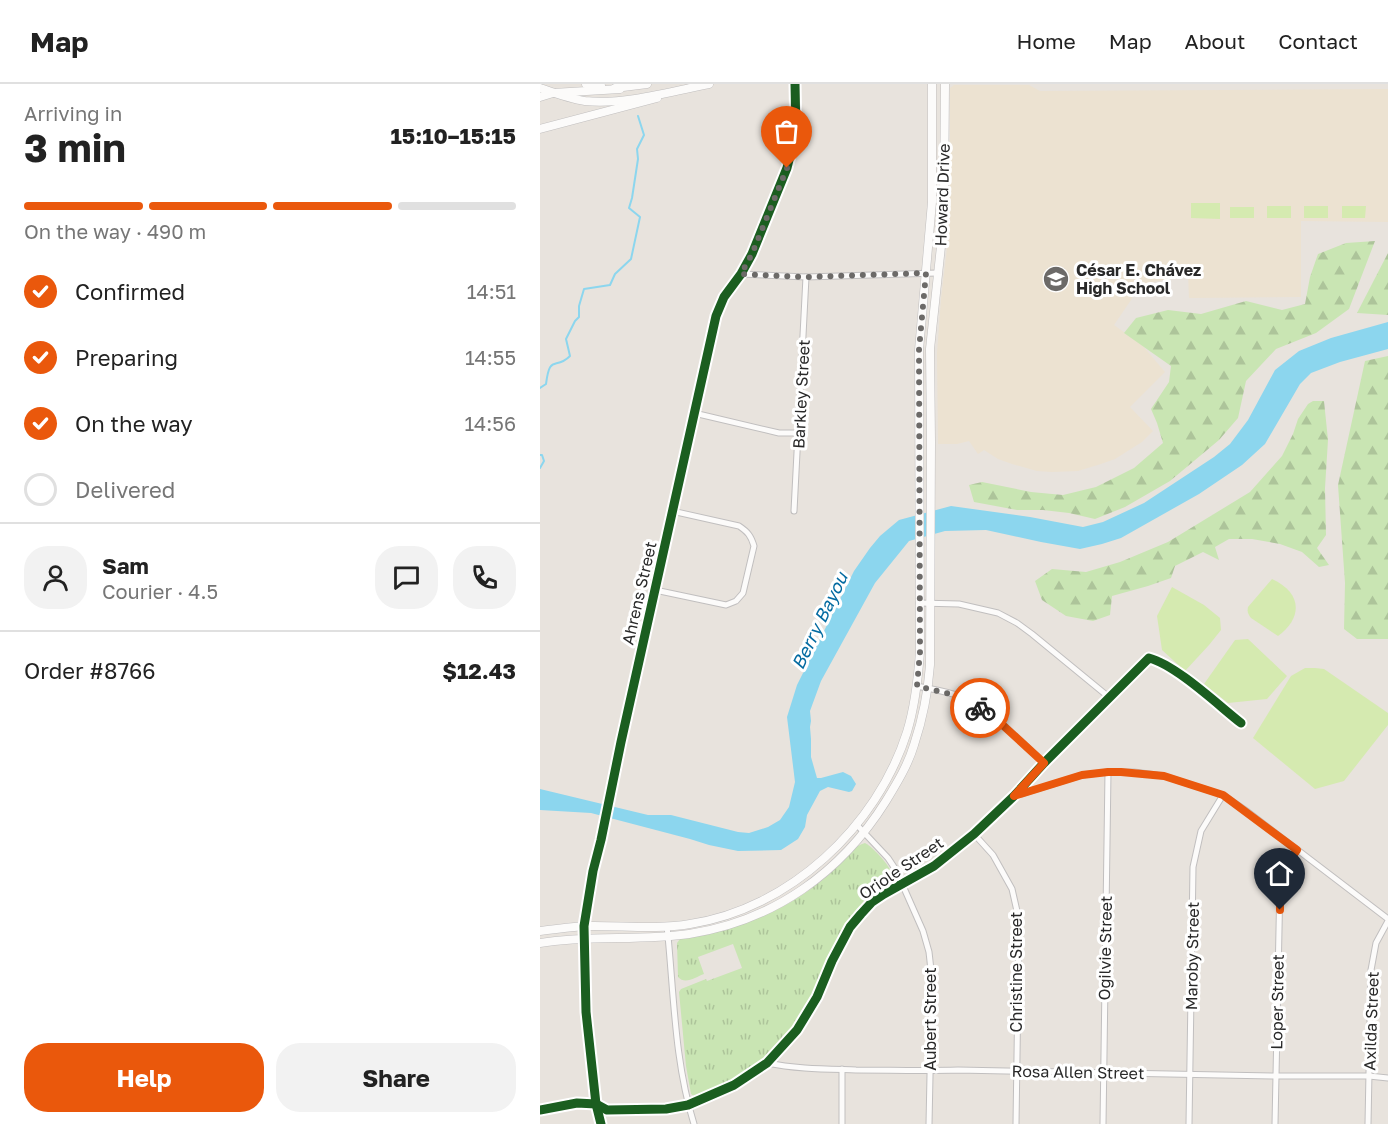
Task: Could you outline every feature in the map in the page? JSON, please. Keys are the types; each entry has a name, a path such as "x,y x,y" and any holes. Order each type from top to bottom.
{"main road":[{"path":"586,84 620,89"},
{"path":"540,97 553,93 620,89 646,84"},
{"path":"540,88 582,100 607,102 709,84"},
{"name":"Howard Drive","path":"540,931 584,926 690,924 735,913 773,896 820,862 835,848 877,796 895,762 907,732 917,686 920,652 919,350 931,221 932,84"},
{"name":"Howard Drive","path":"540,943 584,938 668,936 726,927 762,914 796,894 828,870 864,832 885,803 906,766 914,746 928,688 930,665 930,349 942,237 945,84"},
{"path":"540,129 700,86"},
{"path":"932,183 944,183"},
{"path":"919,350 930,349"},
{"path":"919,441 931,442"},
{"path":"895,762 906,766"},
{"path":"791,884 796,894"}],"street":[{"name":"Ahrens Street","path":"601,1124 596,1104 586,1012 584,926 593,871 716,316 724,297 752,254 787,168 796,132 795,84"},
{"path":"741,274 806,277 937,273"},
{"name":"Barkley Street","path":"794,511 806,277"},
{"path":"694,413 779,433 799,433"},
{"path":"655,590 726,605 736,601 743,593 754,546 748,532 739,526 672,511"},
{"path":"919,603 959,604 998,613 1017,623 1110,698"},
{"name":"Oriole Street","path":"540,1110 577,1103 596,1104 607,1110 666,1109 688,1105 734,1085 767,1063 797,1030 817,997 850,927 872,902 934,866 974,834 1149,658 1157,660 1188,680 1241,723"},
{"path":"917,686 959,696 971,702 995,718 1044,763"},
{"path":"1014,796 1082,775 1108,772 1134,772 1164,776 1223,795 1388,920"},
{"name":"Ogilvie Street","path":"1103,1124 1108,772"},
{"name":"Maroby Street","path":"1189,1124 1193,867 1201,831 1223,795"},
{"name":"Aubert Street","path":"856,824 888,858 903,882 929,952 932,979 929,1124"},
{"name":"Christine Street","path":"974,834 993,855 1012,889 1019,920 1016,1124"},
{"name":"Loper Street","path":"1275,1124 1280,881 1286,865 1297,850"},
{"name":"Axilda Street","path":"1368,1124 1371,970 1376,943 1388,920"},
{"path":"668,926 678,1048 688,1105 694,1124"},
{"name":"Rosa Allen Street","path":"767,1063 789,1068 1388,1078"},
{"path":"842,1069 842,1124"}],"shaded area":[{"name":"César E. Chávez High School","path":"954,85 1029,85 1040,91 1388,89 1388,222 1301,221 1301,297 1189,298 1188,275 1136,288 1131,300 1114,325 1143,346 1165,372 1130,407 1153,431 1142,442 1115,459 1078,471 1037,471 998,459 984,450 978,454 969,441 957,444 938,444 937,353 948,240 950,88"}],"green space":[{"path":"1191,203 1220,203 1220,219 1191,218"},
{"path":"1267,206 1291,206 1291,218 1267,218"},
{"path":"1304,206 1328,206 1328,218 1304,218"},
{"path":"1342,206 1366,206 1365,218 1342,218"},
{"path":"1230,207 1254,207 1254,218 1230,218"},
{"path":"1375,241 1349,309 1316,333 1276,349 1246,381 1238,418 1219,440 1170,481 1125,507 1095,519 1069,513 1017,510 974,502 969,485 982,482 1031,492 1063,495 1096,487 1134,468 1163,443 1151,409 1169,382 1171,366 1124,333 1136,318 1168,310 1201,314 1246,301 1282,310 1305,304 1310,277 1318,254 1346,243"},
{"path":"1388,253 1388,315 1357,313"},
{"path":"1388,356 1388,639 1357,639 1344,629 1345,583 1338,485 1365,361"},
{"path":"1313,401 1324,401 1328,440 1325,488 1326,535 1317,548 1329,565 1319,567 1302,552 1280,544 1252,539 1229,539 1215,547 1219,560 1203,552 1175,566 1171,578 1112,596 1110,615 1093,621 1066,616 1042,600 1035,581 1052,569 1086,572 1120,562 1168,542 1250,492 1282,456 1298,419 1308,404"},
{"path":"1272,579 1289,591 1296,605 1292,621 1278,636 1248,614 1248,607"},
{"path":"1172,587 1204,605 1220,618 1221,630 1185,671 1162,650 1157,616"},
{"path":"1248,639 1287,676 1267,699 1228,703 1204,684 1235,640"},
{"path":"1305,668 1324,669 1388,713 1388,725 1344,781 1315,789 1253,738 1291,676"},
{"path":"865,843 886,864 892,874 892,881 889,886 865,902 854,915 803,1013 778,1045 748,1071 713,1090 694,1096 691,1094 679,992 681,989 706,979 707,981 742,968 733,944 698,957 704,974 691,980 681,979 678,977 677,943 680,939 717,932 769,914 816,885 855,848"}],"water":[{"path":"1388,322 1388,349 1340,362 1311,373 1300,384 1265,444 1242,465 1199,494 1121,538 1080,549 986,530 945,531 909,541 875,583 821,681 810,711 811,757 817,778 843,772 851,776 856,784 849,792 828,787 820,791 807,815 805,827 798,839 781,850 738,851 591,813 540,810 540,789 648,815 671,815 738,832 749,833 768,827 780,820 789,807 795,782 787,717 797,685 854,571 880,536 899,520 951,506 1083,527 1103,522 1144,503 1230,444 1248,420 1275,370 1299,351 1331,338"}],"waterway":[{"path":"540,388 546,384 551,365 570,356 566,339 579,317 579,306 584,289 610,285 615,274 631,259 640,217 629,208 638,159 637,149 644,135 638,116"},
{"path":"540,455 544,461 540,468"}],"cycle path":[{"path":"601,1124 596,1104 586,1012 584,926 593,871 716,316 724,297 752,254 787,168 796,132 795,84"},
{"path":"540,1110 577,1103 596,1104 607,1110 666,1109 688,1105 734,1085 767,1063 797,1030 817,997 850,927 872,902 934,866 974,834 1149,658 1184,677 1241,723"}],"way so far":[{"path":"787,168 752,254 741,274 806,277 926,273 919,350 920,652 917,686 959,696 980,708"}],"place":[{"name":"César E. Chávez High School","path":"1056,279"}],"route":[{"path":"980,708 995,718 1044,763 1014,796 1082,775 1108,772 1134,772 1164,776 1223,795 1297,850 1286,865 1280,881 1280,910"}],"water label":[{"name":"Berry Bayou","path":"820,621"}]}
